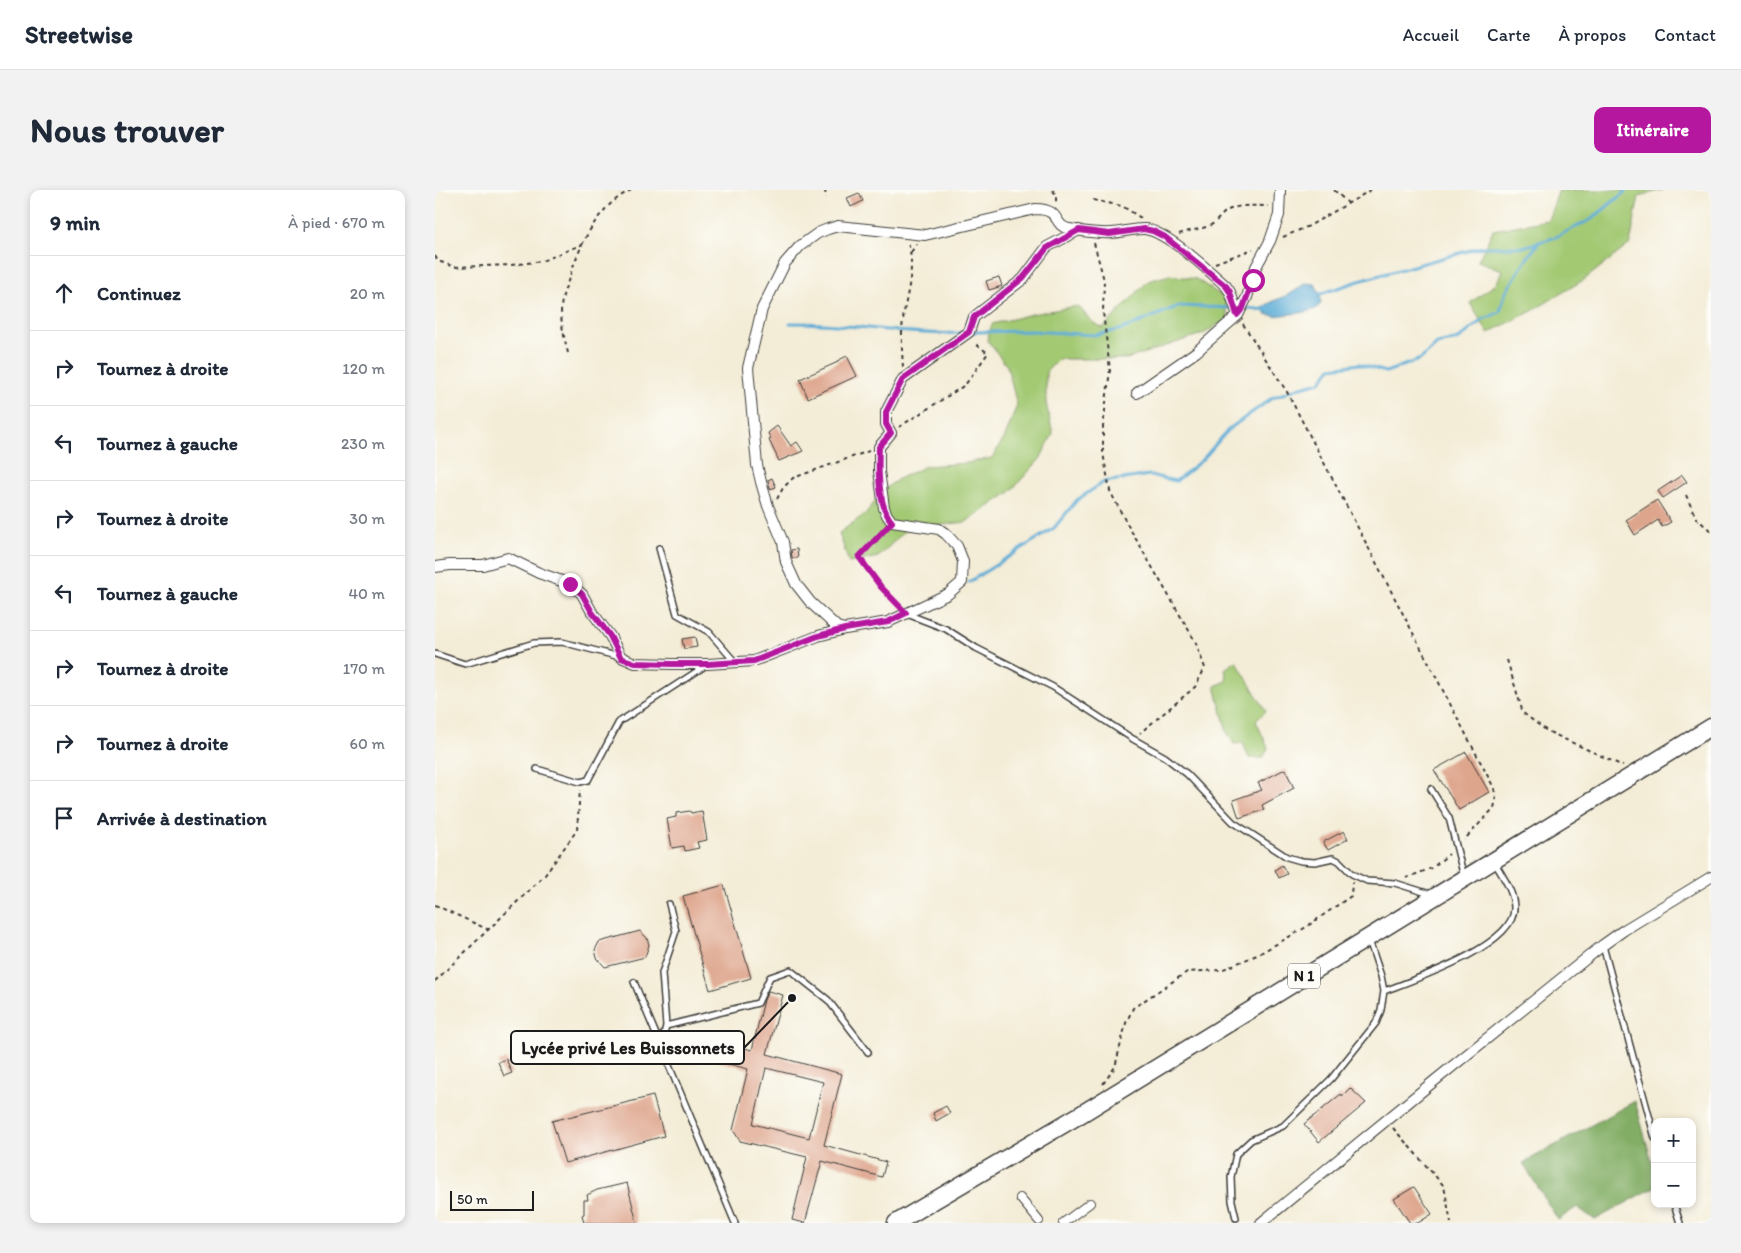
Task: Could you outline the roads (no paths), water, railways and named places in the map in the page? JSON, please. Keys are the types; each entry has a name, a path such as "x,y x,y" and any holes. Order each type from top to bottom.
{"highway":[{"name":"N 1","path":"896,1223 1083,1112 1711,727"}],"street":[{"path":"1137,394 1196,352 1243,308 1256,267 1270,242 1279,215 1280,190"},
{"path":"845,629 837,627 811,603 796,584 786,562 783,542 767,506 757,465 748,368 762,308 785,264 800,246 818,233 838,226 925,235 1035,210 1045,210 1053,213 1061,226 1067,228 1109,234 1144,229 1165,237 1226,286 1230,292 1237,315"},
{"path":"435,567 450,565 483,566 508,558 539,573 570,584 582,594 592,612 610,636 621,658 635,663 708,664 754,661 818,636 845,629 888,622 948,594 962,582 963,561 957,546 939,529 892,522 884,508 879,470 879,447 891,433 886,424 886,412 903,379 969,332 974,317 1023,278 1047,248 1079,230"},
{"path":"1261,1223 1603,945 1624,930 1711,877"},
{"path":"1020,1198 1040,1222"},
{"path":"1063,1223 1090,1203"}],"lane":[{"path":"659,548 677,614 709,632 736,662"},
{"path":"906,613 946,629 976,648 1053,688 1133,739 1165,756 1187,774 1233,822 1263,843 1287,856 1301,861 1315,862 1333,858 1353,874 1367,881 1395,883 1436,896"},
{"path":"435,654 465,664 534,643 562,642 621,658"},
{"path":"537,769 580,782 589,780 619,722 708,664"},
{"path":"1431,790 1449,818 1464,878"},
{"path":"1384,991 1425,976 1475,953 1503,931 1512,921 1515,910 1513,895 1493,860"},
{"path":"660,1046 666,1026 663,974 676,931 669,904"},
{"path":"1235,1218 1231,1177 1236,1154 1251,1140 1283,1126 1331,1079 1376,1023 1381,1010 1384,991 1368,937"},
{"path":"1603,945 1651,1123"},
{"path":"666,1026 758,1003 770,977 789,970 828,1000 868,1052"},
{"path":"633,982 735,1223"},
{"path":"1675,1208 1679,1223"}],"water":[{"path":"1305,283 1315,284 1320,294 1321,304 1315,309 1307,312 1275,316 1266,314 1263,307 1295,291"}],"waterway":[{"path":"1317,295 1359,281 1482,247 1523,247 1556,237 1592,219 1627,190"},
{"path":"969,582 1054,528 1077,500 1104,482 1149,475 1176,481 1203,459 1229,429 1272,398 1320,382 1331,368 1359,364 1386,372 1421,359 1437,344 1459,339 1482,320 1500,312 1505,294 1539,242"},
{"path":"970,332 1032,331 1095,335 1123,329 1179,306 1233,308"},
{"path":"1244,308 1268,310"},
{"path":"790,323 811,323 918,333 961,333"}],"place":[{"name":"Lycée privé Les Buissonnets","path":"792,998"}]}
